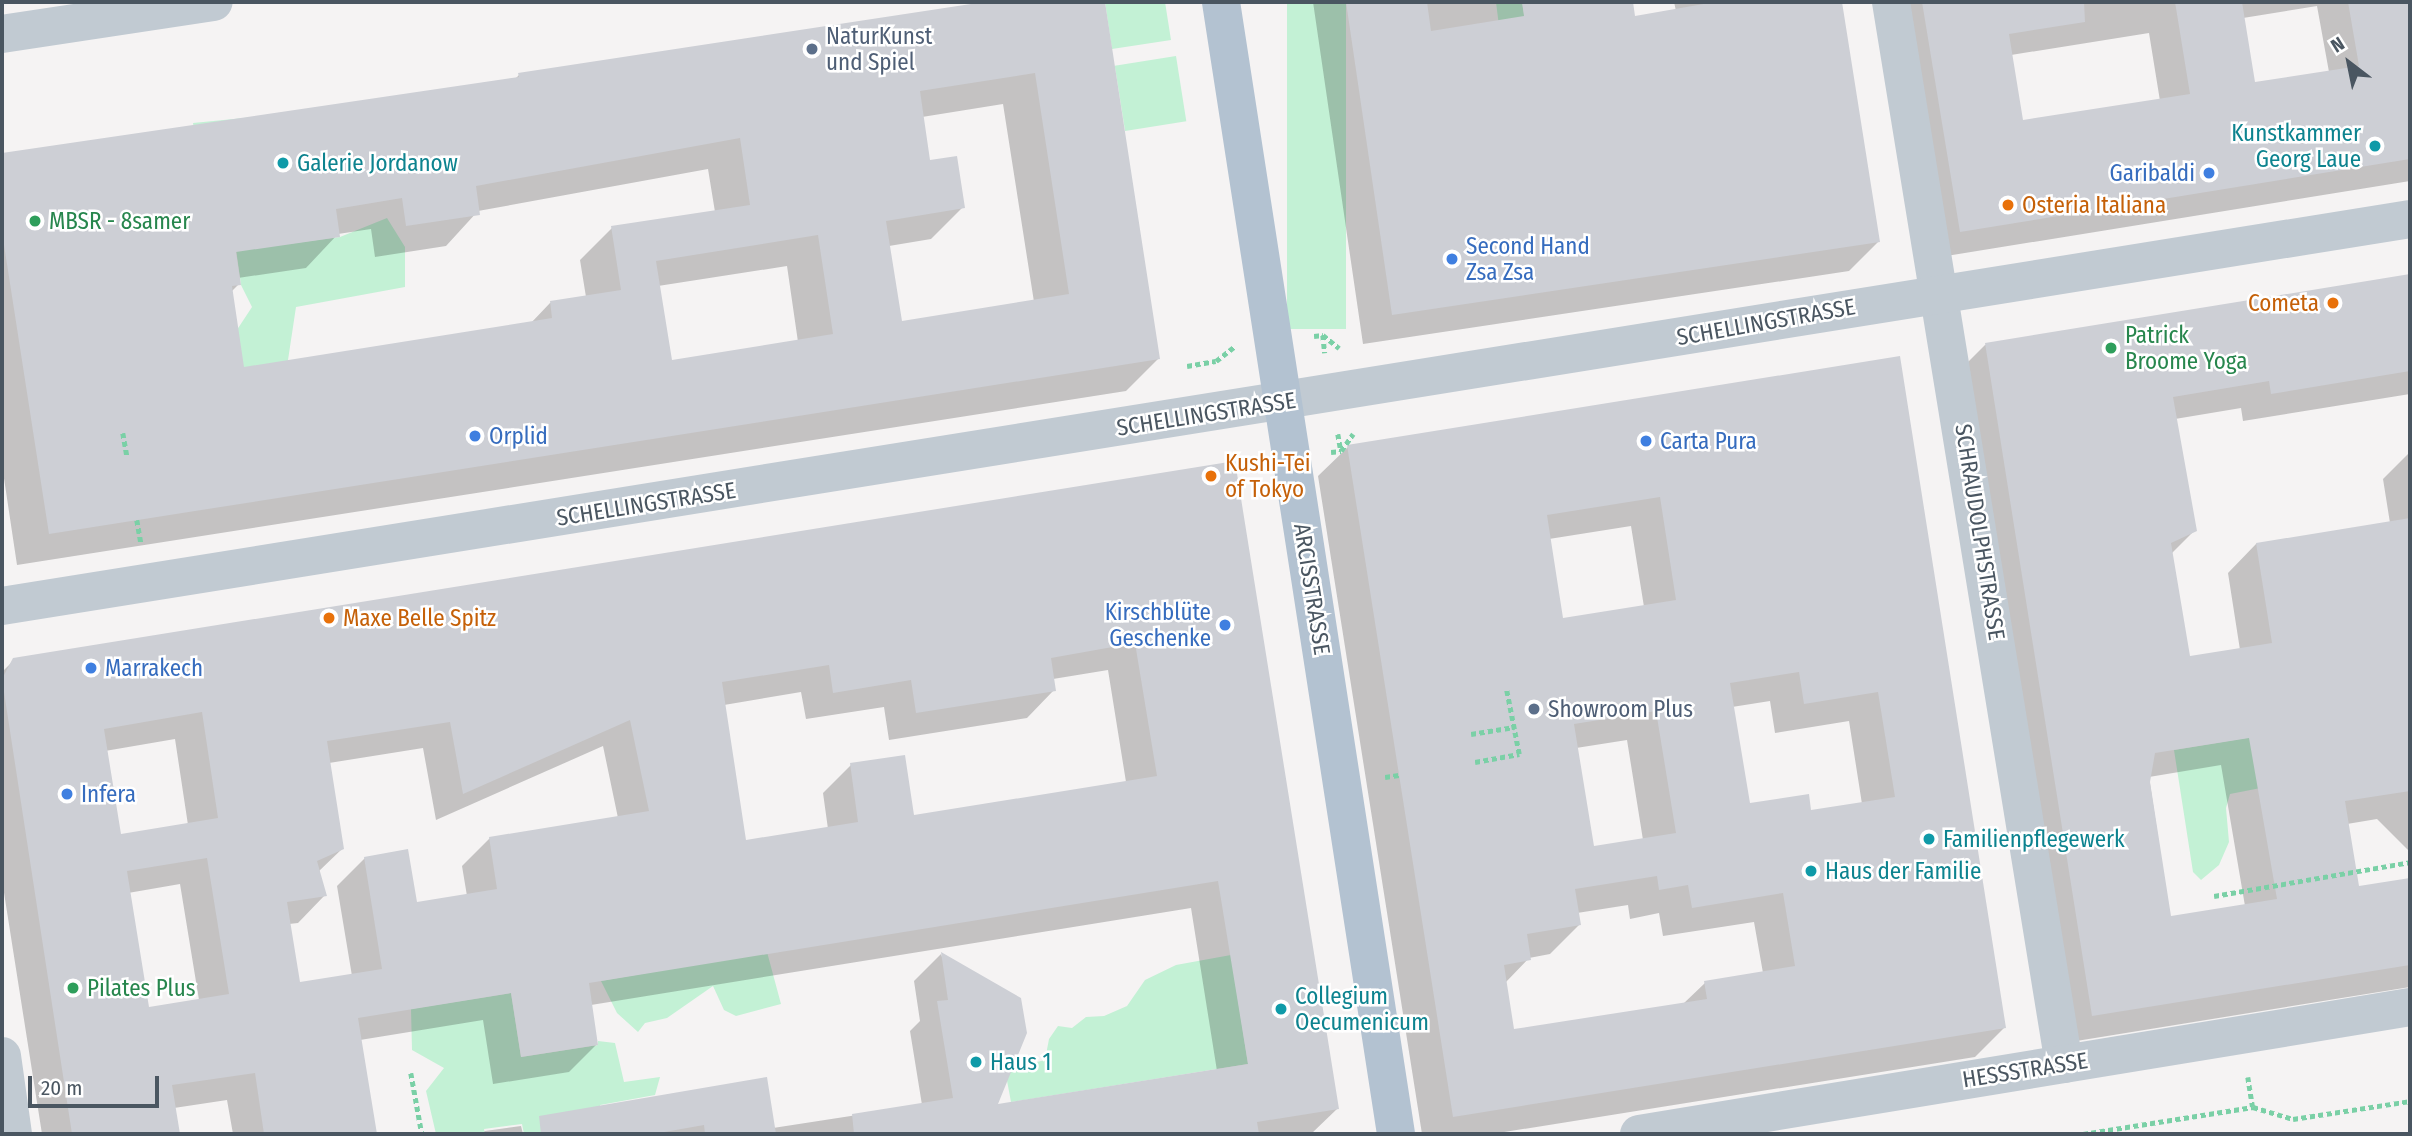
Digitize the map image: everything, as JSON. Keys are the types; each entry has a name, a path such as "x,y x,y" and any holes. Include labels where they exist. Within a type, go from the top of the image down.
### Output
{"main road":[{"name":"ARCISSTRASSE","path":"1221,2 1396,1134"}],"street":[{"path":"2,34 214,2"},
{"name":"SCHRAUDOLPHSTRASSE","path":"1891,2 2064,1064"},
{"name":"SCHELLINGSTRASSE","path":"2,606 1283,403 1940,292 2410,219"},
{"name":"HESSSTRASSE","path":"1639,1134 2410,1007"},
{"path":"2,1056 13,1134"}],"path":[{"path":"123,433 127,456"},
{"path":"1475,762 1518,754 1506,688"},
{"path":"1471,734 1514,727"},
{"path":"1385,777 1399,775"},
{"path":"2214,896 2410,862"},
{"path":"411,1073 422,1134"},
{"path":"2083,1134 2253,1107 2293,1119 2410,1101"}],"green space":[{"path":"1105,2 1165,2 1171,40 1112,49"},
{"path":"1287,2 1346,2 1346,329 1287,329"},
{"path":"1496,2 1522,2 1529,44 1499,26"},
{"path":"1176,56 1186,121 1125,131 1115,66"},
{"path":"254,117 273,246 340,237 387,218 405,247 405,287 296,307 288,360 309,493 225,348 252,307 241,285 236,249 207,214 193,123"},
{"path":"2277,733 2286,783 2230,794 2226,808 2229,842 2219,865 2201,880 2193,872 2174,750"},
{"path":"767,952 781,1004 736,1016 724,1010 713,986 667,1018 645,1023 638,1032 617,1013 601,981"},
{"path":"1231,955 1248,1064 1011,1102 1005,1070 1045,1060 1049,1039 1058,1026 1072,1028 1086,1017 1104,1016 1127,1006 1145,980 1176,965"},
{"path":"511,993 521,1057 598,1045 598,1041 615,1043 624,1082 660,1077 655,1095 600,1105 604,1134 524,1134 522,1124 484,1129 485,1134 436,1134 426,1091 444,1068 412,1050 411,1009"}],"building":[{"path":"984,2 1105,2 1160,359 49,534 2,232 2,153 519,77 518,73","holes":["1035,73 1069,294 902,321 886,221 965,208 957,156 930,160 920,91","740,138 750,205 611,226 621,290 550,301 552,318 244,367 232,286 241,285 236,252 340,237 336,209 402,198 406,226 480,215 476,186","818,235 833,334 672,360 656,261"]},
{"path":"1346,2 1427,2 1431,31 1524,16 1522,2 1633,2 1635,16 1715,2 1842,2 1880,242 1392,315"},
{"path":"1922,2 2084,2 2085,22 2009,34 2023,120 2190,94 2175,2 2242,2 2255,82 2359,66 2348,2 2410,2 2410,159 1960,232"},
{"path":"2410,274 2410,371 2271,394 2269,381 2173,397 2197,531 2171,543 2190,656 2272,643 2256,543 2410,518 2410,791 2345,801 2359,886 2410,878 2410,965 2092,1016 1985,343","holes":["2249,738 2277,899 2171,916 2150,782 2155,753"]},
{"path":"1900,356 2006,1028 1453,1117 1347,445","holes":["1660,497 1676,600 1563,618 1547,515","1799,672 1804,704 1878,692 1895,797 1811,810 1809,794 1750,803 1730,683","1656,711 1676,833 1594,846 1574,724","1657,876 1659,890 1688,885 1692,908 1783,893 1795,966 1704,981 1707,999 1514,1029 1504,965 1531,960 1527,934 1581,925 1575,889"]},
{"path":"1235,461 1339,1109 1257,1122 1259,1134 854,1134 852,1114 953,1098 937,1001 948,1000 941,952 1021,998 1027,1033 998,1104 1248,1064 1218,881 589,983 598,1045 521,1057 511,993 358,1018 377,1134 264,1134 255,1073 172,1085 180,1134 72,1134 2,679 13,658","holes":["1135,643 1157,776 914,815 905,755 850,763 858,822 746,840 722,682 829,665 833,693 911,680 916,713 1056,691 1051,658","202,712 218,818 121,834 104,729","630,720 649,811 489,837 497,889 417,902 408,849 364,857 382,969 300,982 287,902 327,896 317,861 344,849 327,741 450,722 463,794","207,858 229,994 149,1007 127,871"]},
{"path":"767,1077 776,1134 705,1134 704,1125 653,1134 541,1134 539,1116"}],"place":[{"name":"NaturKunst und Spiel","path":"812,49"},
{"name":"Kunstkammer Georg Laue","path":"2375,146"},
{"name":"Galerie Jordanow","path":"283,163"},
{"name":"Garibaldi","path":"2209,173"},
{"name":"Osteria Italiana","path":"2008,205"},
{"name":"MBSR - 8samer","path":"35,221"},
{"name":"Second Hand Zsa Zsa","path":"1452,259"},
{"name":"Cometa","path":"2333,303"},
{"name":"Patrick Broome Yoga","path":"2111,348"},
{"name":"Orplid","path":"475,436"},
{"name":"Carta Pura","path":"1646,441"},
{"name":"Kushi-Tei of Tokyo","path":"1211,476"},
{"name":"Maxe Belle Spitz","path":"329,618"},
{"name":"Kirschblüte Geschenke","path":"1225,625"},
{"name":"Marrakech","path":"91,668"},
{"name":"Showroom Plus","path":"1534,709"},
{"name":"Infera","path":"67,794"},
{"name":"Familienpflegewerk","path":"1929,839"},
{"name":"Haus der Familie","path":"1811,871"},
{"name":"Pilates Plus","path":"73,988"},
{"name":"Collegium Oecumenicum","path":"1281,1009"},
{"name":"Haus 1","path":"976,1062"}]}
